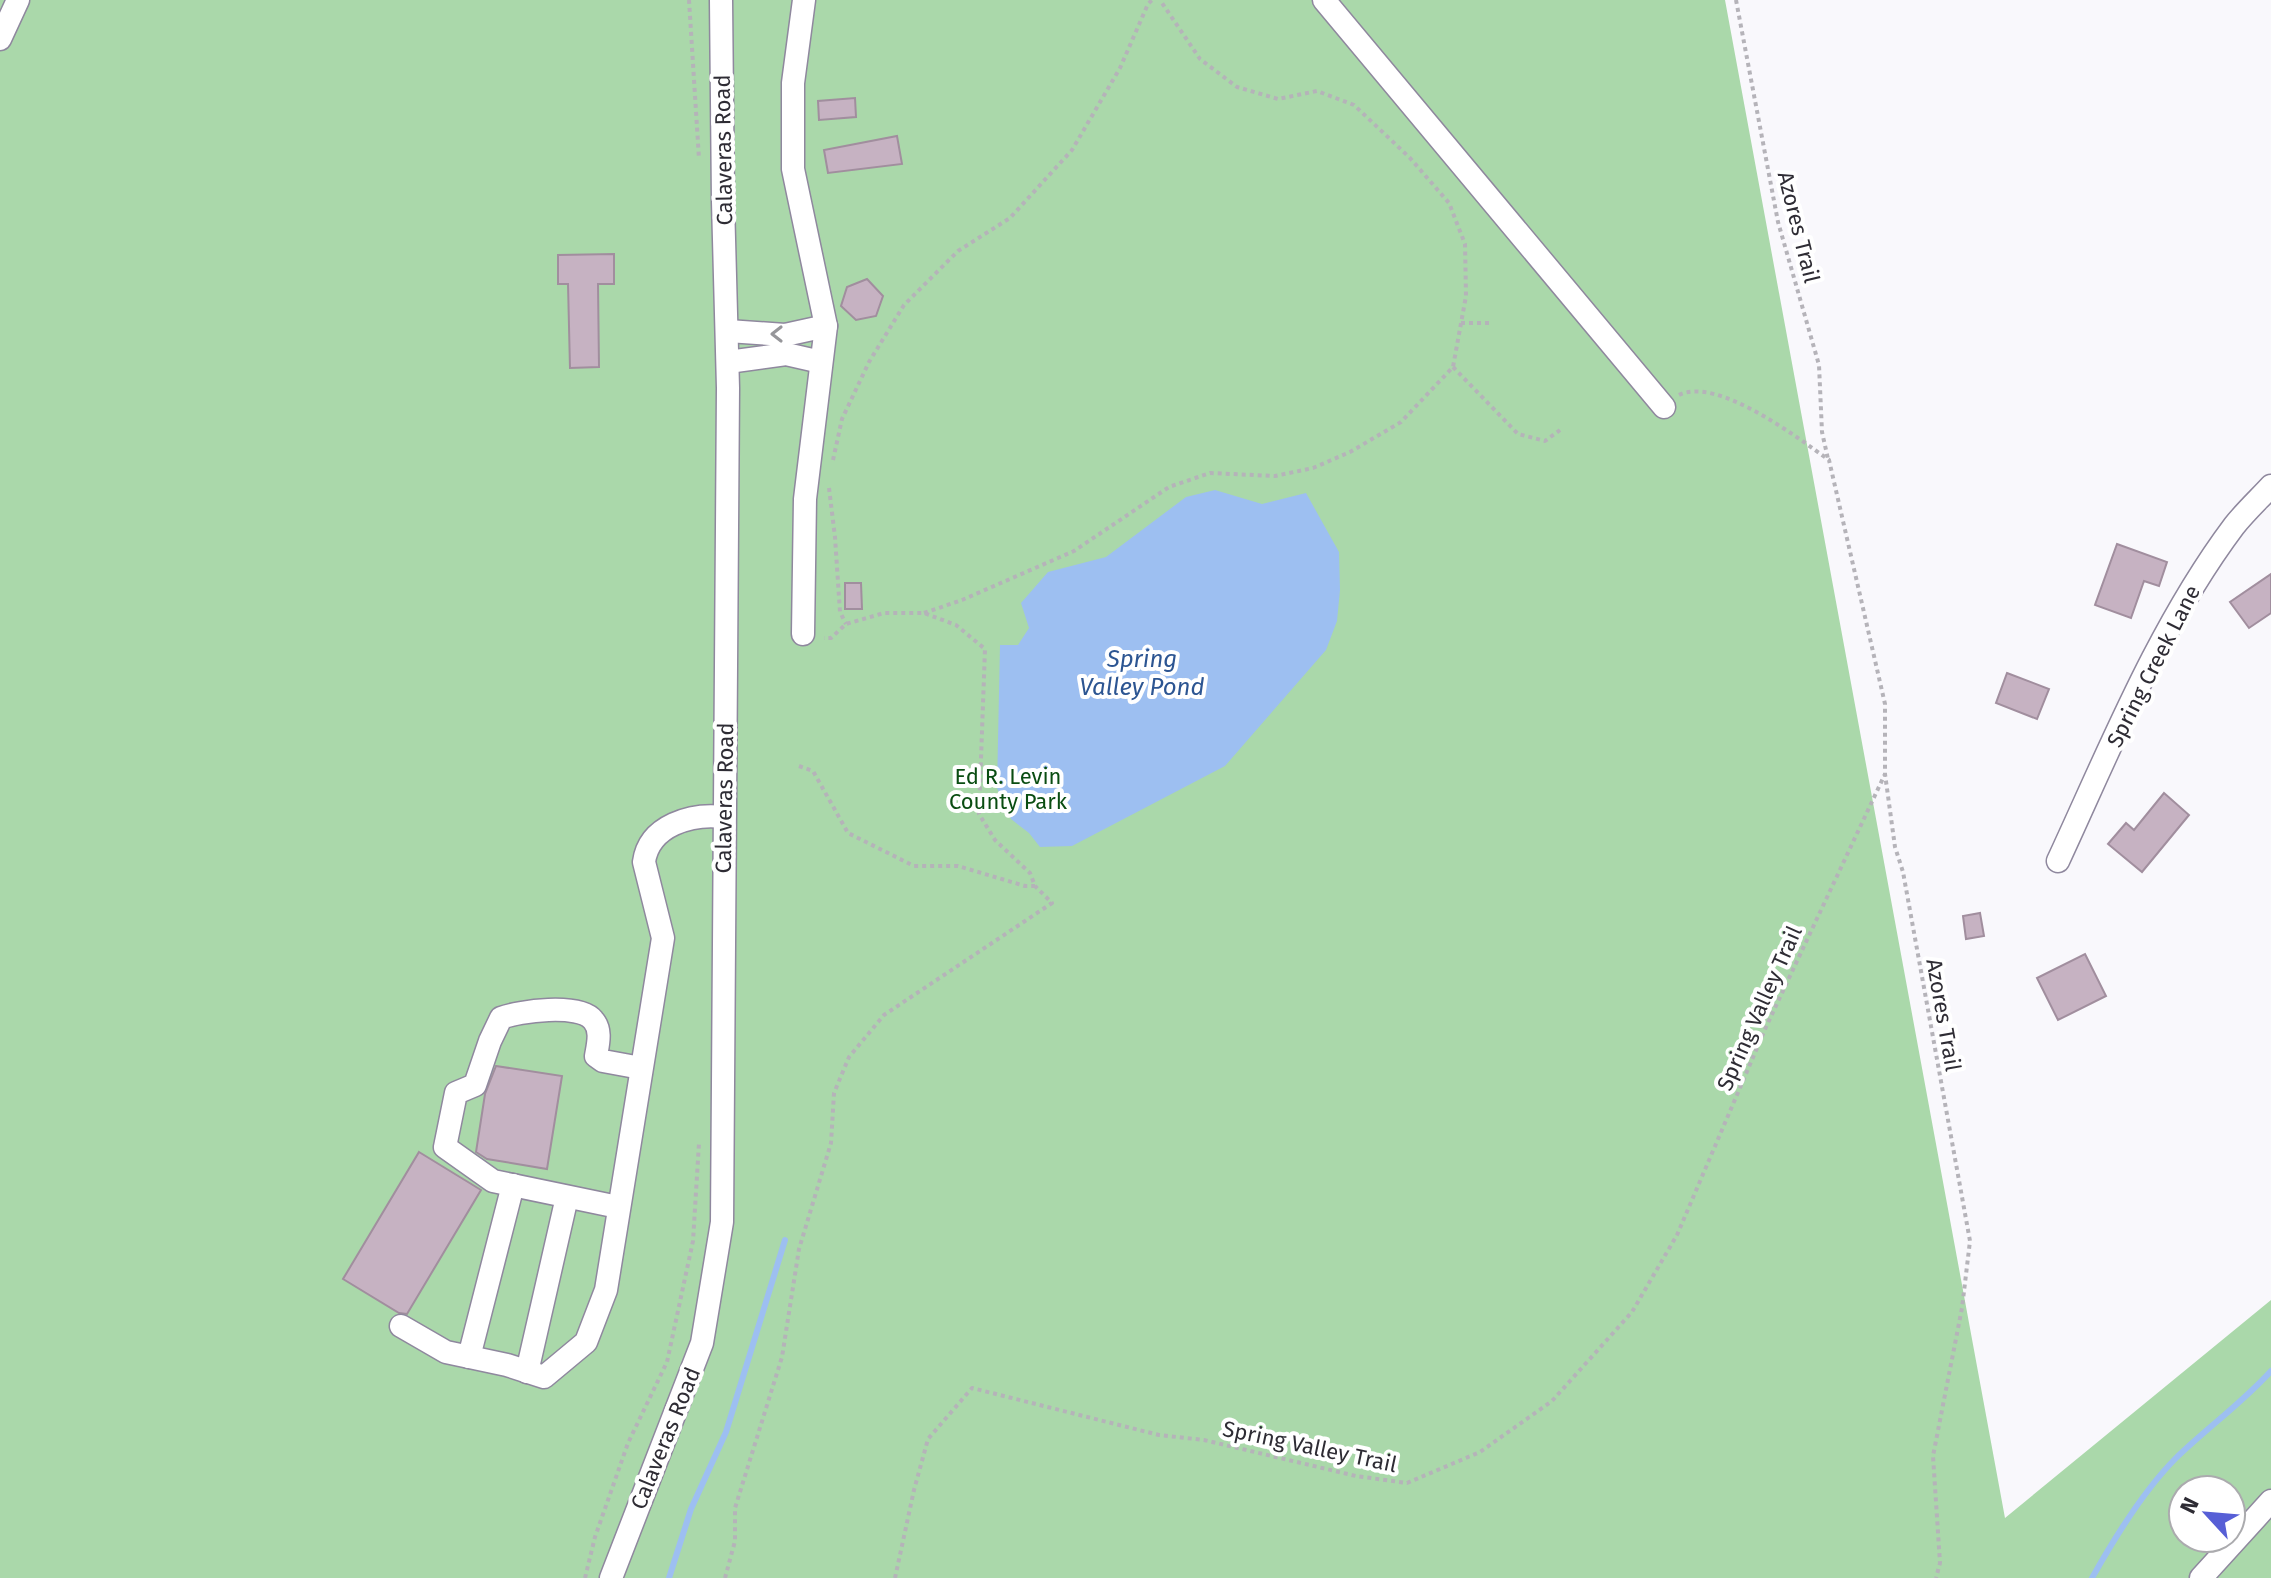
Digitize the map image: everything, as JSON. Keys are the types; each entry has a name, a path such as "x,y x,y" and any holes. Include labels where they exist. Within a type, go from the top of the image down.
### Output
{"street":[{"path":"0,39 18,0"},
{"name":"Calaveras Road","path":"611,1578 702,1343 722,1222 728,331 721,0"},
{"path":"804,0 793,83 793,169 826,326 805,499 810,636"},
{"path":"1324,0 1664,407"},
{"path":"728,331 785,335 826,326"},
{"path":"728,362 786,354 821,362"},
{"name":"Spring Creek Lane","path":"2058,861 2126,715 2189,592 2235,524 2271,486"},
{"path":"401,1326 446,1352 544,1377 586,1342 606,1290 663,938 644,862 646,849 651,839 701,814 724,817"},
{"path":"618,1207 493,1181 445,1147 456,1093 475,1085 501,1018 516,1012 567,1010 586,1015 594,1021 600,1036 596,1056 603,1061 641,1068"},
{"path":"469,1357 513,1185"},
{"path":"527,1372 567,1197"},
{"path":"2201,1578 2271,1501"}],"path":[{"path":"831,471 842,419 869,362 904,305 958,251 1010,218 1072,150 1120,68 1152,0"},
{"path":"810,636 831,638 846,624 884,613 924,613 962,600 1074,551 1169,487 1210,473 1275,476 1313,468 1350,452 1401,422 1453,367 1466,296 1465,244 1449,203 1410,158 1354,105 1317,91 1278,99 1237,87 1200,59 1160,0"},
{"name":"Azores Trail","path":"1736,0 1778,222 1819,365 1822,432 1885,704 1885,774 1895,847 1903,872 1970,1241 1962,1308 1933,1456 1940,1563 1936,1578"},
{"path":"1461,323 1490,323"},
{"path":"1453,367 1518,434 1545,441 1560,430"},
{"path":"1664,407 1682,392 1696,390 1716,394 1775,421 1829,460"},
{"path":"828,484 840,612 846,624"},
{"path":"725,1578 735,1541 735,1508 782,1357 799,1249 831,1143 834,1093 849,1057 884,1015 1052,903 1035,886 1030,873 995,840 979,814 985,649 956,625 924,613"},
{"path":"799,766 813,771 848,833 914,866 958,866 1025,886 1035,886"},
{"name":"Spring Valley Trail","path":"895,1578 928,1439 972,1388 1159,1435 1204,1440 1356,1476 1407,1483 1480,1452 1552,1401 1632,1312 1677,1235 1766,1027 1885,774"}],"green space":[{"name":"Ed R. Levin County Park","path":"0,0 1725,0 2005,1518 2271,1300 2271,1578 0,1578"}],"water":[{"name":"Spring Valley Pond","path":"1215,490 1262,504 1306,493 1339,552 1337,621 1326,650 1225,766 1072,846 1040,847 1029,833 1011,819 997,788 1000,645 1018,645 1029,628 1021,603 1048,572 1106,557 1186,497"}],"building":[{"path":"855,98 856,117 819,120 818,101"},
{"path":"897,136 902,164 828,173 824,150"},
{"path":"614,254 614,284 598,284 599,367 570,368 568,284 558,284 558,255"},
{"path":"867,279 883,296 876,316 856,320 841,306 847,287"},
{"path":"2117,544 2167,562 2159,586 2144,581 2131,618 2095,605"},
{"path":"2271,574 2271,613 2249,628 2230,602"},
{"path":"845,583 861,583 862,609 845,609"},
{"path":"2007,673 2049,689 2037,719 1996,703"},
{"path":"2164,793 2189,815 2142,872 2108,844 2126,823 2134,830"},
{"path":"1980,913 1984,936 1966,939 1963,916"},
{"path":"2085,954 2106,996 2058,1020 2037,978"},
{"path":"496,1066 562,1076 547,1169 487,1159 476,1152 485,1094"},
{"path":"419,1152 481,1190 407,1314 399,1313 343,1279"}],"waterway":[{"path":"669,1578 691,1509 726,1432 785,1240"},
{"path":"2092,1578 2130,1515 2164,1471 2271,1371"}]}
